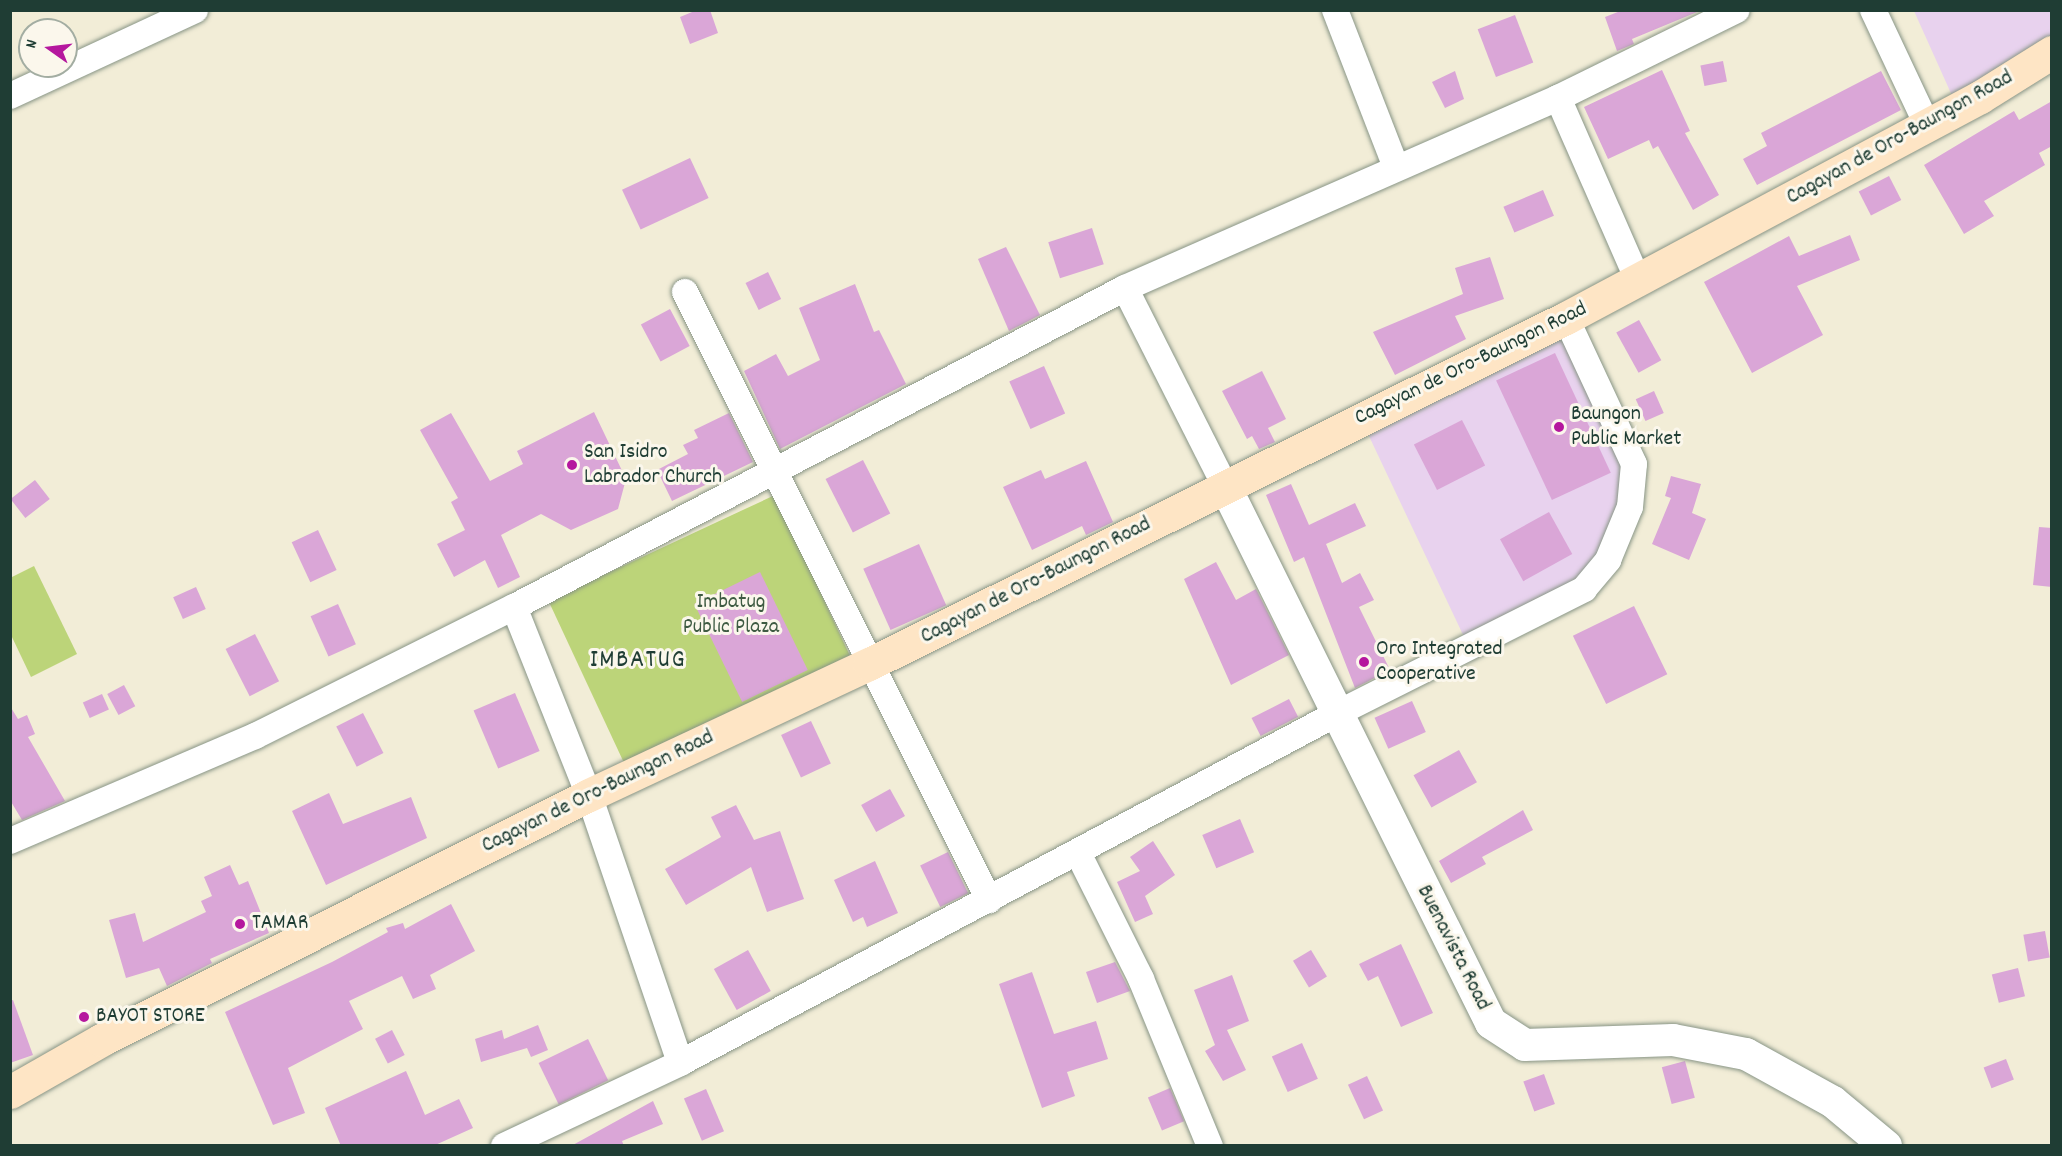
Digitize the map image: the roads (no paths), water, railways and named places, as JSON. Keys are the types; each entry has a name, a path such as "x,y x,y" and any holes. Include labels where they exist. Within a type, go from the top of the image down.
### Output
{"main road":[{"name":"Cagayan de Oro-Baungon Road","path":"10,1092 101,1040 588,795 869,664 1566,318 1927,126 2052,52"}],"street":[{"path":"10,96 195,10"},
{"path":"1335,10 1396,167"},
{"path":"1874,10 1927,126"},
{"path":"10,841 255,736 774,474 1125,288 1396,167 1558,98 1721,13"},
{"path":"1558,98 1638,280"},
{"path":"1125,288 1225,486"},
{"path":"685,292 989,900"},
{"path":"504,1146 680,1063 1079,855 1336,714 1554,608 1584,590 1608,560 1630,507 1634,464 1566,318"},
{"name":"Buenavista Road","path":"1225,486 1491,1023 1510,1038 1550,1047 1673,1040 1724,1048 1781,1069 1886,1146"},
{"path":"514,607 588,795 680,1063"},
{"path":"1079,855 1141,979 1210,1146"}],"place":[{"name":"Baungon Public Market","path":"1559,427"},
{"name":"San Isidro Labrador Church","path":"572,465"},
{"name":"Oro Integrated Cooperative","path":"1364,662"},
{"name":"TAMAR","path":"240,924"},
{"name":"BAYOT STORE","path":"84,1017"}],"district":[{"name":"IMBATUG","path":"638,661"}],"park label":[{"name":"Imbatug Public Plaza","path":"731,614"}]}
